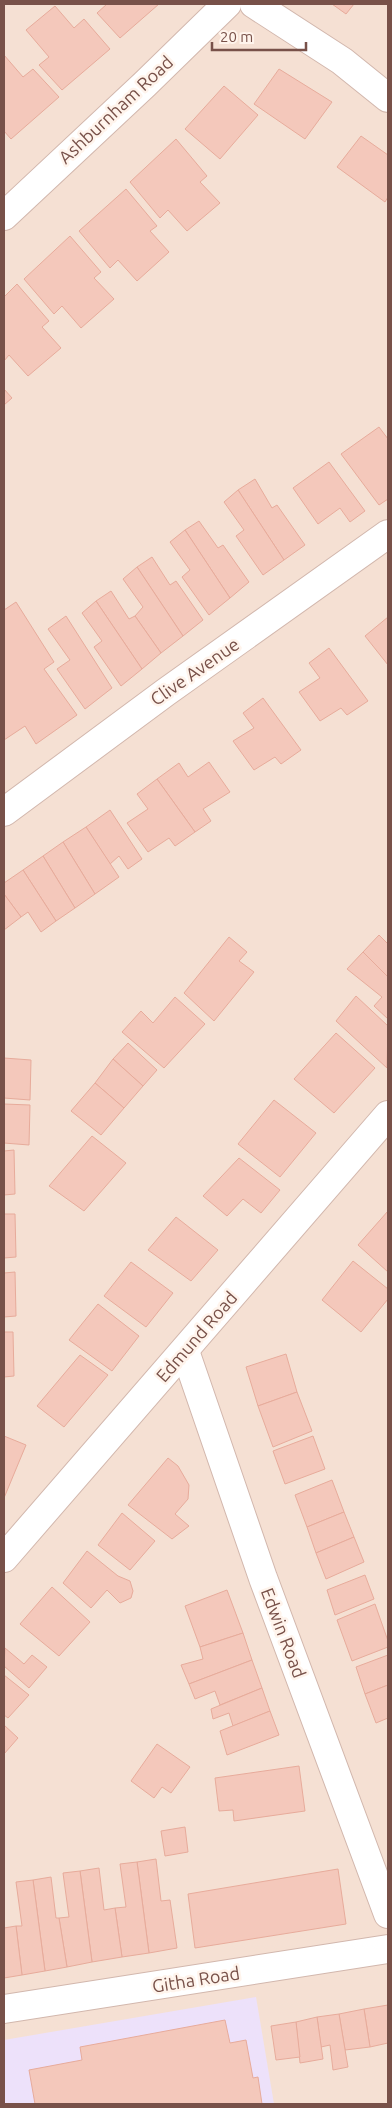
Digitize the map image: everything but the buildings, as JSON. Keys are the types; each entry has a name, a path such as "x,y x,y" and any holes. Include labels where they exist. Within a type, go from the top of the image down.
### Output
{"street":[{"name":"Ashburnham Road","path":"4,216 227,4"},
{"path":"254,4 342,61 388,98"},
{"name":"Clive Avenue","path":"4,812 166,692 388,534"},
{"name":"Edmund Road","path":"4,1558 388,1115"},
{"name":"Edwin Road","path":"185,1350 263,1578 388,1914"},
{"name":"Githa Road","path":"4,2009 388,1949"}],"shaded area":[{"path":"4,4 388,4 388,2104 4,2104"},
{"path":"256,1997 274,2104 4,2104 4,2040"}]}
